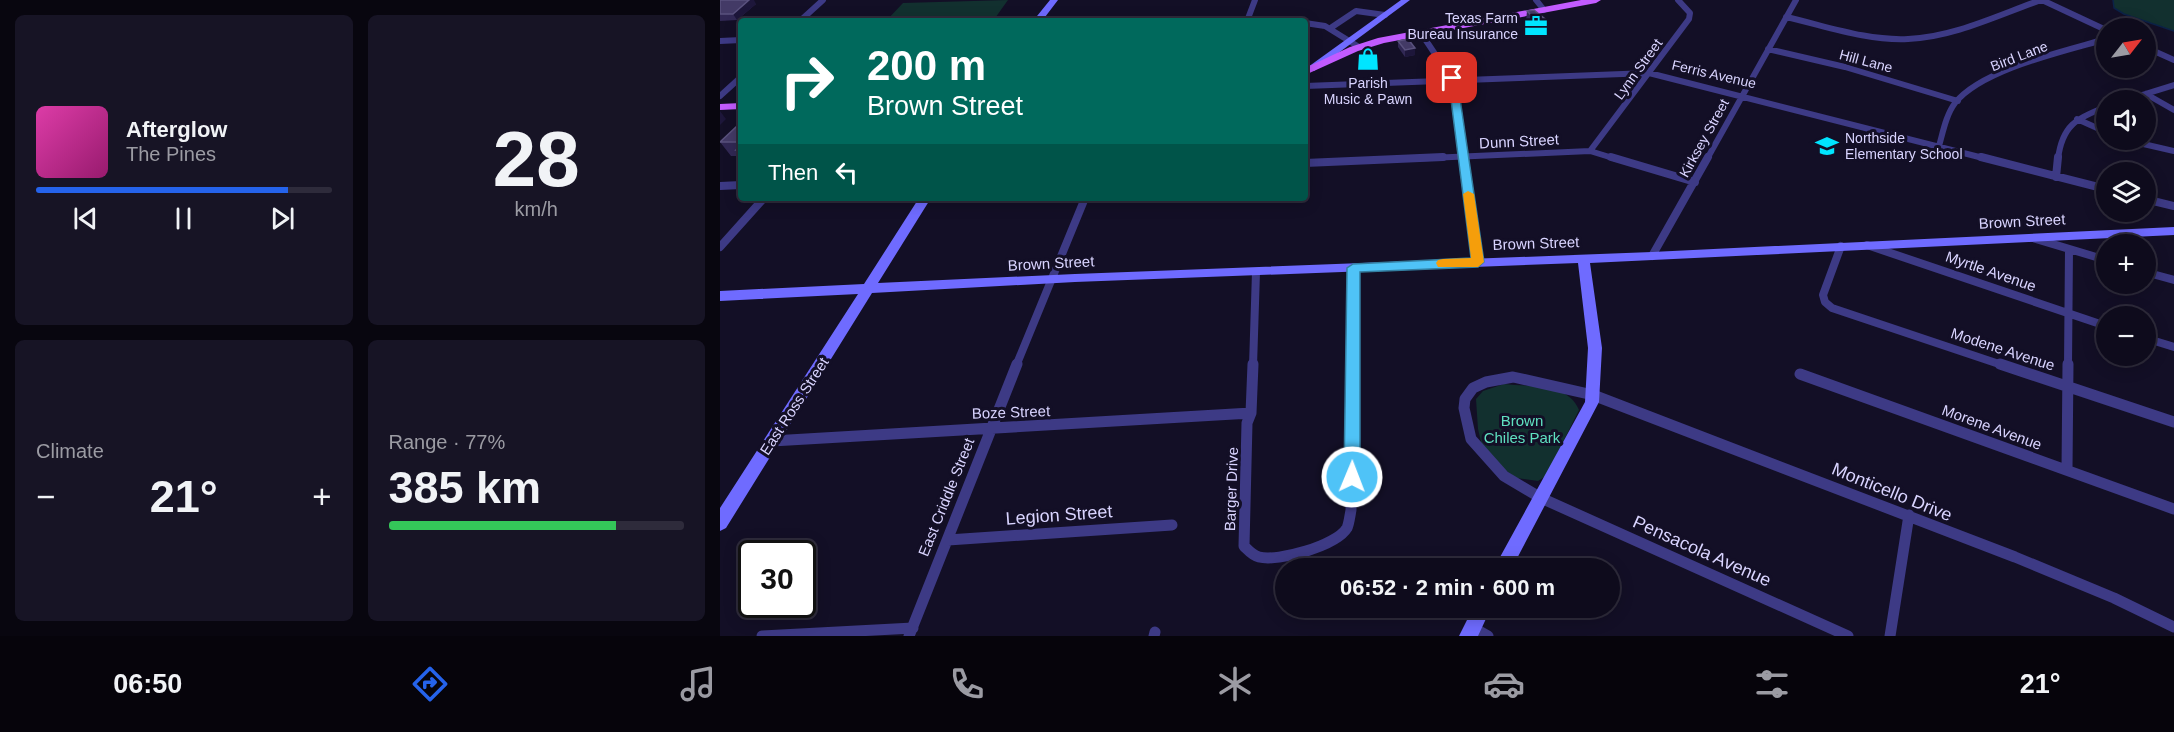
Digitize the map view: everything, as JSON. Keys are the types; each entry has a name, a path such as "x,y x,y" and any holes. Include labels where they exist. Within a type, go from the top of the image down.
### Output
{"main road":[{"path":"1039,18 1054,0"},
{"path":"1308,70 1406,0"},
{"path":"1308,71 1359,47 1596,0"},
{"path":"720,107 738,106"},
{"name":"East Ross Street","path":"720,523 923,201"},
{"name":"Brown Street","path":"720,296 2174,231"},
{"path":"1508,558 1589,408 1593,396 1596,370 1590,291 1584,258"},
{"path":"1476,633 1480,618"}],"street":[{"path":"803,18 823,0"},
{"path":"1248,18 1255,0"},
{"path":"1536,0 1544,10"},
{"name":"Lynn Street","path":"1590,151 1690,16 1686,7 1678,0"},
{"name":"Kirksey Street","path":"1652,256 1796,0"},
{"path":"1786,17 1875,36 1909,39 1940,33 2041,0 2096,25"},
{"path":"1332,27 1356,11 1384,15"},
{"path":"1308,23 1332,27 1346,43 1359,47"},
{"path":"1421,33 1453,81 1478,262"},
{"path":"720,41 738,40"},
{"name":"Bird Lane","path":"1958,100 2003,72 2096,42"},
{"name":"Hill Lane","path":"1768,49 1845,67 1958,100"},
{"path":"2156,52 2174,60"},
{"name":"Ferris Avenue","path":"1308,86 1649,73 2096,187"},
{"path":"720,96 738,80"},
{"path":"2156,91 2174,85"},
{"path":"1939,146 1951,110 1958,100"},
{"path":"2156,100 2174,110"},
{"path":"2056,177 2058,146 2063,133 2077,119 2096,111"},
{"path":"2077,119 2096,128"},
{"path":"2156,147 2174,151"},
{"name":"Dunn Street","path":"1308,163 1590,151 1695,182"},
{"path":"720,186 738,185"},
{"path":"720,248 761,201"},
{"name":"East Criddle Street","path":"762,636 911,632 1084,201"},
{"path":"2156,202 2174,206"},
{"path":"2031,237 2096,257"},
{"name":"Myrtle Avenue","path":"1866,245 2096,322"},
{"name":"Modene Avenue","path":"1841,246 1824,290 1825,302 1832,308 2174,422"},
{"path":"2067,469 2069,249"},
{"name":"Barger Drive","path":"1256,272 1251,413 1247,423 1244,546 1247,552 1261,559 1285,557 1342,536 1347,528 1351,510 1353,268"},
{"path":"2156,275 2174,280"},
{"path":"2156,341 2174,347"},
{"name":"Morene Avenue","path":"1800,374 2174,509"},
{"name":"Monticello Drive","path":"1541,498 1504,476 1476,447 1467,424 1465,399 1473,388 1485,382 1513,377 1593,396 1909,515 2103,594 2174,627"},
{"name":"Boze Street","path":"772,441 1251,413"},
{"name":"Pensacola Avenue","path":"1541,498 1848,636"},
{"path":"1890,636 1909,515"},
{"name":"Legion Street","path":"948,540 1172,525"}],"green space":[{"path":"1008,0 995,18 889,18 903,3"},
{"path":"2113,0 2174,0 2174,31 2156,25 2156,18 2136,18 2114,8"},
{"name":"Brown Chiles Park","path":"1504,384 1536,386 1557,391 1574,401 1579,410 1546,476 1538,481 1516,478 1484,454 1478,429 1476,399 1483,391"}],"building":[{"path":"720,0 749,0 733,14 720,14"},
{"path":"1534,10 1545,19 1537,21 1527,11"},
{"path":"1408,39 1415,48 1405,50 1398,41"},
{"path":"738,127 738,142 720,142"}],"waterway":[{"path":"2113,0 2114,8 2124,14 2174,31"}],"slow traffic":[{"path":"1443,263 1478,262 1468,194"}],"place":[{"name":"Texas Farm Bureau Insurance","path":"1536,26"},
{"name":"Parish Music & Pawn","path":"1368,59"},
{"name":"Northside Elementary School","path":"1827,146"}],"route":[{"path":"1352,477 1353,268 1478,262 1452,78"}]}
